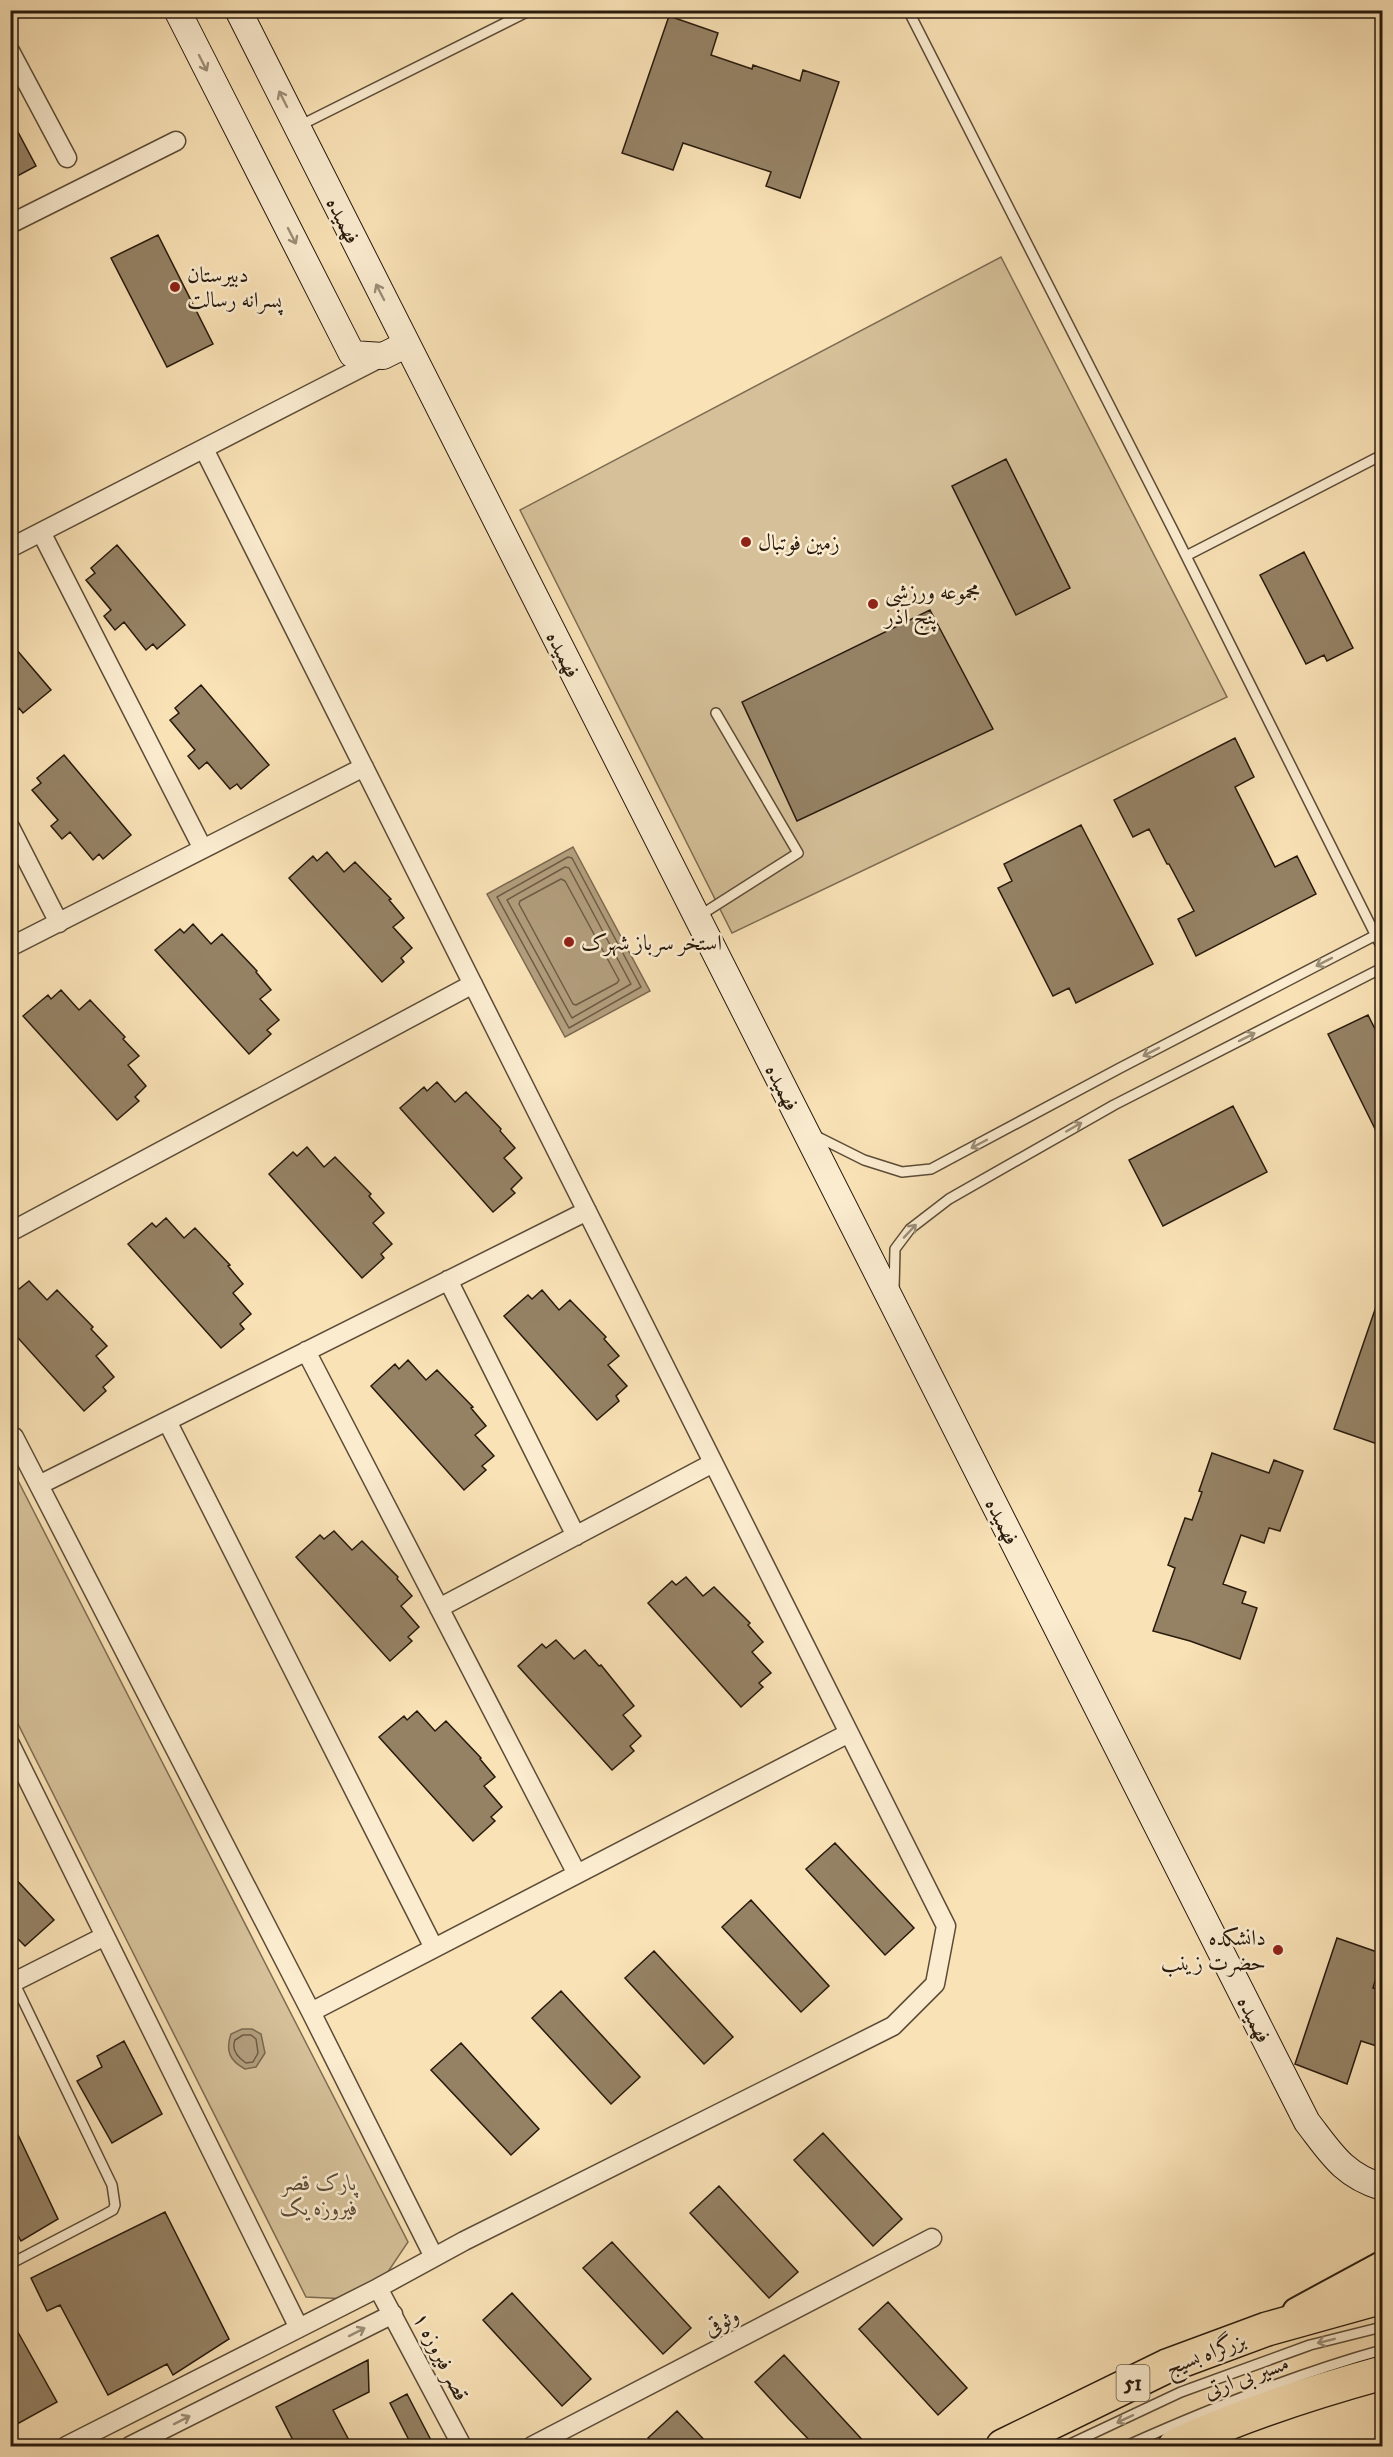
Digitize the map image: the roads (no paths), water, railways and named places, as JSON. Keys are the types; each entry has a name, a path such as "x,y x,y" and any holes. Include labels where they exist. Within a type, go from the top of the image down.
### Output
{"highway":[{"name":"بزرگراه بسیج","path":"1003,2446 1167,2366 1267,2329 1383,2297"},
{"path":"1175,2446 1204,2433 1322,2391 1383,2373"}],"main road":[{"path":"177,10 352,354 383,356 407,344"},
{"name":"فهمیده","path":"238,10 1307,2122 1336,2160 1353,2176 1383,2187"},
{"path":"1336,2160 1383,2174"},
{"path":"1267,2329 1383,2266"}],"street":[{"path":"10,51 67,158"},
{"path":"10,224 176,141"},
{"path":"10,548 383,356"},
{"path":"66,2446 378,2288 434,2257 893,2026 935,1984 946,1926 204,448"},
{"path":"41,532 203,849"},
{"path":"10,947 364,767"},
{"path":"10,827 59,923"},
{"path":"10,1232 473,984"},
{"path":"39,1485 587,1210"},
{"path":"448,1280 576,1536"},
{"path":"306,1351 577,1874"},
{"path":"167,1421 434,1948"},
{"path":"10,1436 14,1437 39,1485 311,2012 434,2257"},
{"path":"440,1608 713,1463"},
{"path":"311,2012 849,1733"},
{"path":"10,1744 299,2328"},
{"path":"13,1983 105,1936"},
{"name":"وثوقی","path":"532,2446 932,2238"},
{"name":"قصر فیروزه ۱","path":"378,2288 462,2446"},
{"path":"130,2446 393,2314"}],"lane":[{"path":"297,127 531,10"},
{"path":"908,10 1383,948"},
{"path":"1186,556 1383,455"},
{"path":"697,917 798,854 716,713"},
{"path":"805,1130 864,1160 902,1172 931,1169 1376,935"},
{"path":"893,1305 895,1249 909,1229 949,1199 1114,1105 1383,968"},
{"path":"10,2264 113,2210 116,2196 13,1983"},
{"name":"مسیر بی ارتی","path":"1066,2446 1192,2388 1310,2345 1383,2327"},
{"name":"مسیر بی ارتی","path":"1126,2446 1192,2416 1343,2361 1383,2350"}],"water":[{"name":"استخر سرباز شهرک","path":"573,847 650,991 565,1037 487,894"},
{"path":"242,2029 252,2029 261,2034 265,2053 256,2067 245,2069 230,2055 231,2034"}],"place":[{"name":"دبیرستان پسرانه رسالت","path":"175,287"},
{"name":"زمین فوتبال","path":"746,542"},
{"name":"مجموعه ورزشی پنج آذر","path":"873,604"},
{"name":"استخر سرباز شهرک","path":"569,942"},
{"name":"دانشکده حضرت زینب","path":"1278,1950"}],"park label":[{"name":"پارک قصر فیروزه یک","path":"319,2194"}]}
